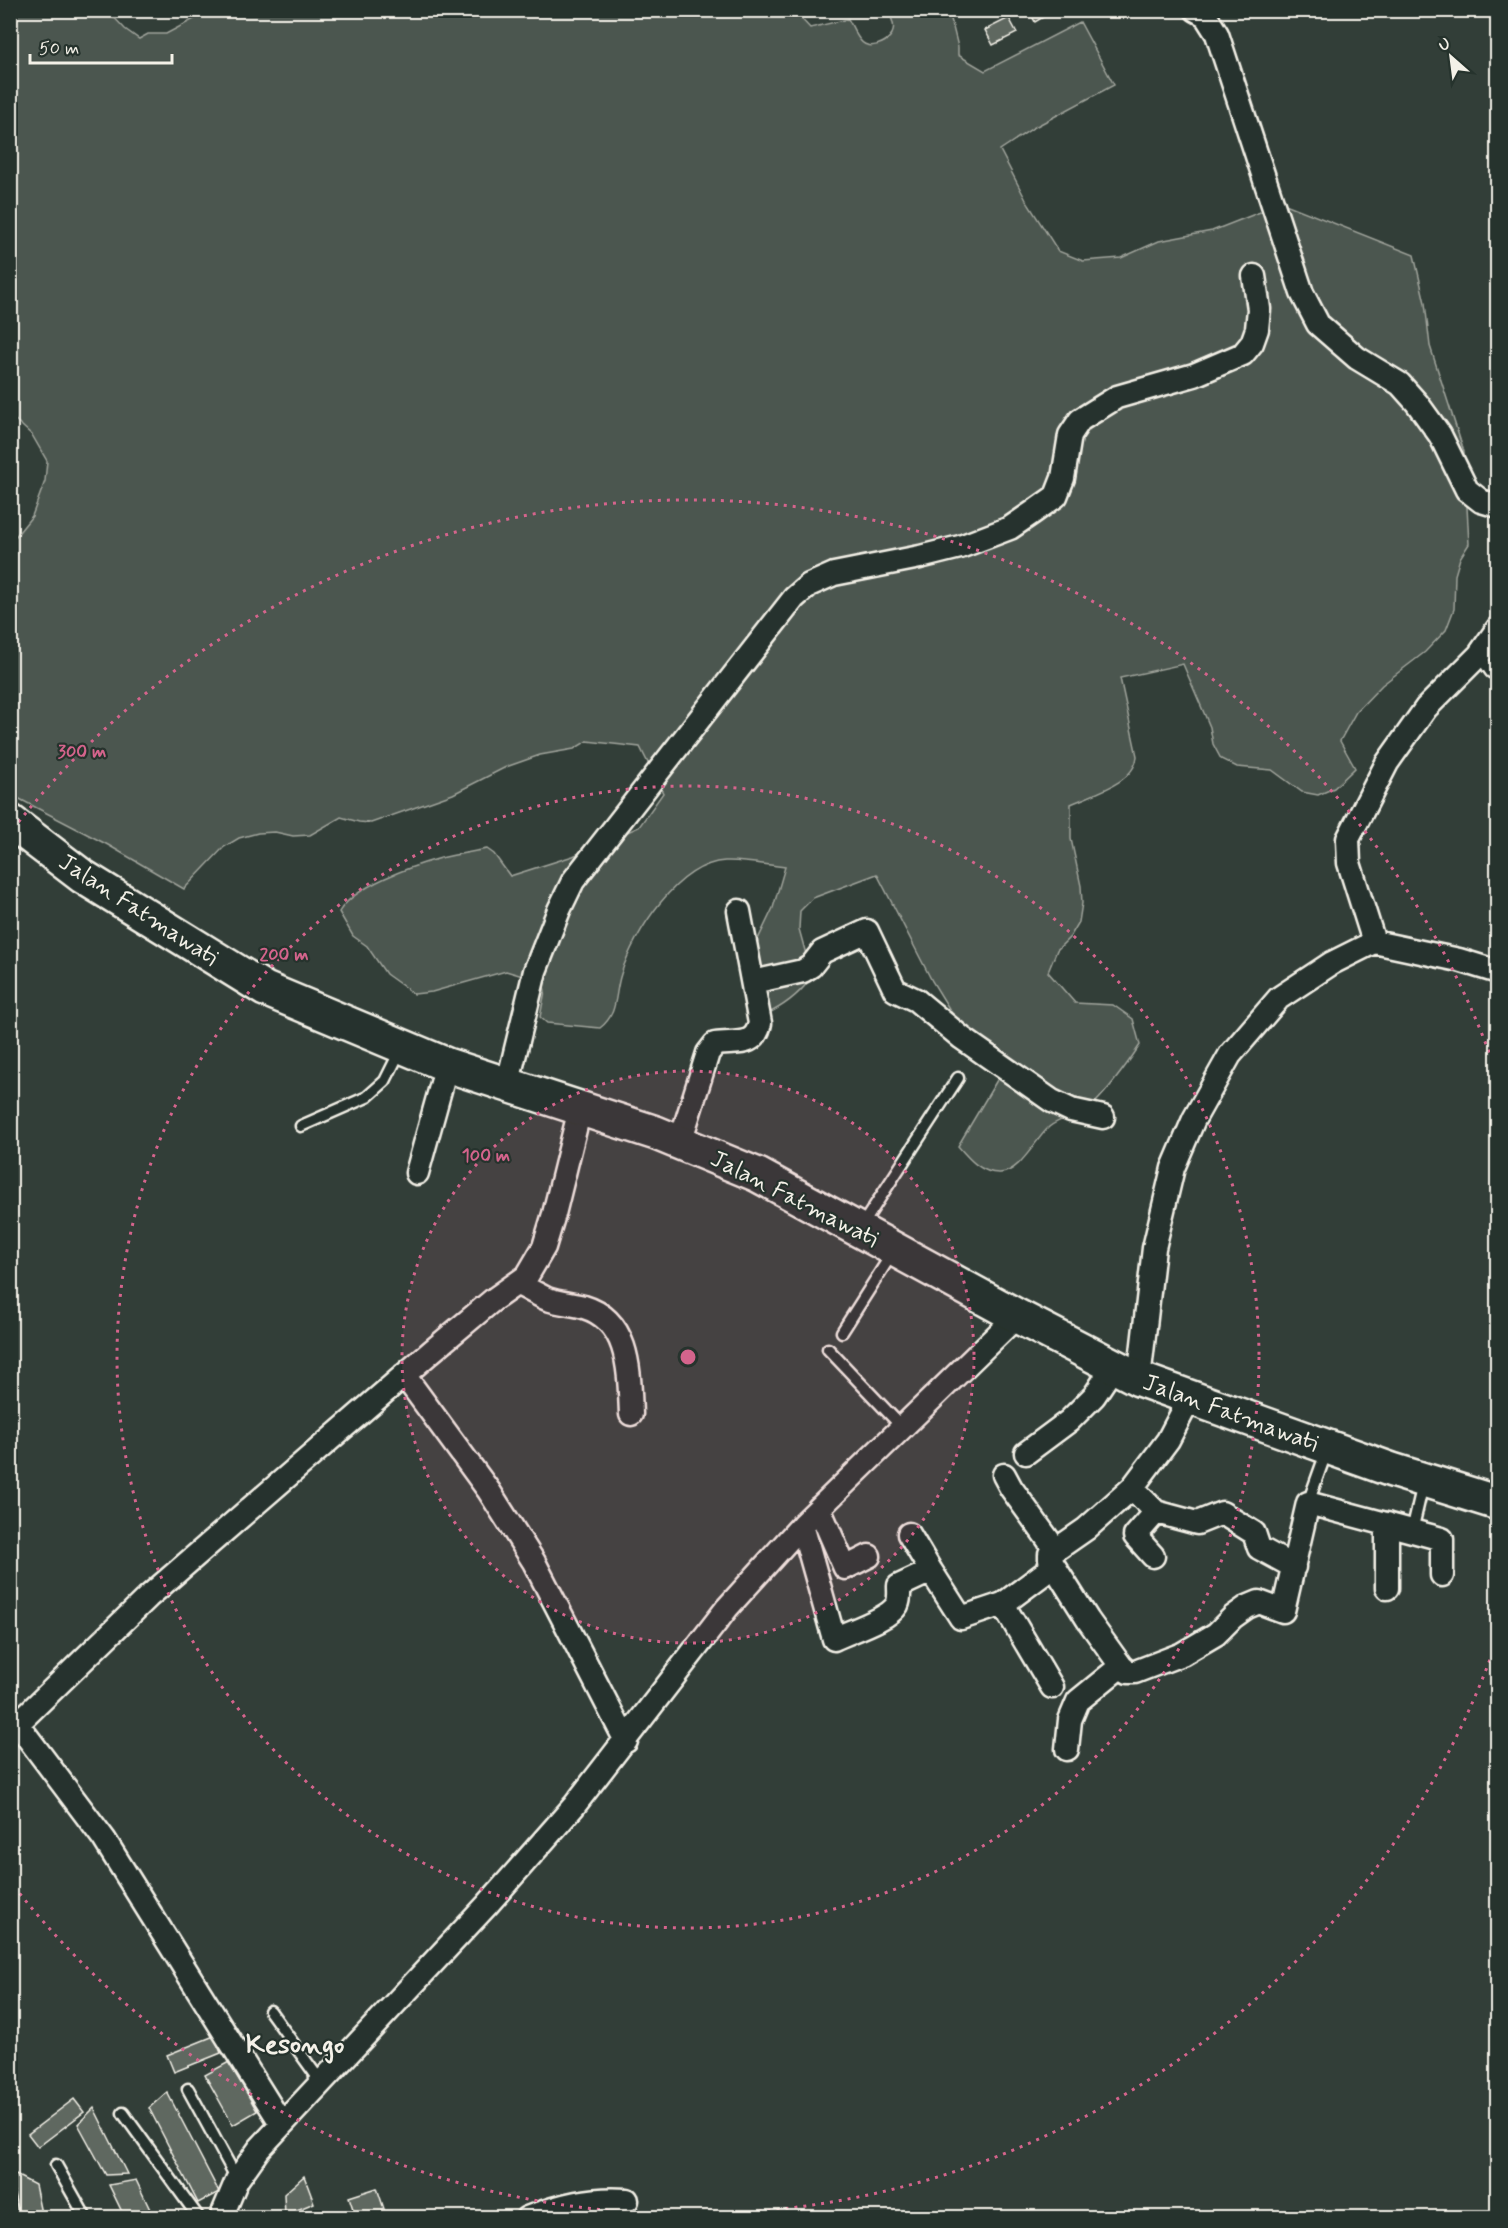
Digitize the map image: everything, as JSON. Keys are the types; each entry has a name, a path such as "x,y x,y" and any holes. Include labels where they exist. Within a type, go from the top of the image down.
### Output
{"highway":[{"name":"Jalan Fatmawati","path":"10,821 82,876 265,989 447,1065 680,1142 758,1174 1017,1316 1127,1373 1328,1447 1497,1503"}],"street":[{"path":"1196,10 1205,15 1217,34 1302,293 1318,324 1357,358 1400,384 1440,435 1467,490 1481,501 1497,506"},
{"path":"507,1086 535,971 573,881 794,598 809,585 834,574 960,547 1010,528 1032,513 1056,496 1063,478 1070,435 1080,420 1117,397 1194,375 1243,354 1252,343 1257,328 1259,309 1254,276"},
{"path":"1374,942 1349,863 1348,839 1387,763 1419,717 1479,655 1497,628"},
{"path":"680,1142 708,1053 715,1044 741,1043 752,1039 758,1032 760,1023 739,910"},
{"path":"753,982 803,971 822,952 867,931 895,990 916,1000 962,1038 1052,1101 1071,1110 1103,1117"},
{"path":"1026,1453 1069,1421 1094,1396 1127,1373 1173,1168 1194,1119 1230,1055 1279,998 1332,963 1374,942 1497,972"},
{"path":"417,1173 447,1065"},
{"path":"281,2123 104,1839 13,1723 147,1597 404,1375 493,1300 527,1276 544,1247 580,1108"},
{"path":"518,1284 548,1299 585,1308 606,1321 623,1344 628,1364 632,1414"},
{"path":"221,2217 237,2180 258,2149 487,1905 574,1806 727,1608 802,1525 1017,1316"},
{"path":"404,1375 489,1491 534,1562 626,1741"},
{"path":"909,1534 961,1618 1003,1604 1132,1488 1168,1440 1190,1398"},
{"path":"1004,1475 1088,1620 1121,1666 1128,1672 1135,1672 1182,1654 1216,1634 1240,1612 1259,1602 1283,1611 1308,1503 1442,1539 1442,1575"},
{"path":"1132,1488 1156,1512 1197,1523 1222,1513 1254,1533 1259,1548 1294,1567"},
{"path":"819,1508 845,1568 869,1556"},
{"path":"1153,1556 1135,1536 1156,1512"},
{"path":"1387,1524 1387,1588"},
{"path":"802,1525 834,1639 887,1615 896,1607 899,1599 899,1586 931,1571"},
{"path":"1003,1604 1052,1687"},
{"path":"1067,1749 1070,1719 1078,1701 1121,1666"},
{"path":"527,2217 555,2207 605,2198 627,2200"}],"lane":[{"path":"1479,655 1491,672 1497,675"},
{"path":"301,1126 367,1097 385,1081 402,1046"},
{"path":"860,1230 958,1078"},
{"path":"842,1332 895,1249"},
{"path":"828,1349 902,1427"},
{"path":"1308,1503 1328,1447"},
{"path":"1412,1531 1424,1480"},
{"path":"270,2011 321,2082"},
{"path":"188,2089 237,2180"},
{"path":"123,2113 199,2217"},
{"path":"56,2165 86,2217"}],"shaded area":[{"path":"211,10 793,10 810,28 848,19 860,40 872,46 881,43 892,34 893,25 889,11 949,11 958,55 985,71 1080,22 1114,85 1033,128 1000,150 1027,202 1058,251 1083,261 1121,258 1159,241 1212,231 1283,203 1414,255 1425,303 1430,346 1464,452 1469,544 1460,558 1455,575 1454,609 1446,630 1425,652 1382,685 1356,712 1340,741 1355,768 1334,788 1318,795 1302,792 1272,770 1237,767 1221,759 1213,744 1210,727 1183,664 1120,678 1137,756 1129,773 1121,780 1101,792 1071,804 1071,839 1081,886 1082,903 1079,922 1070,937 1057,950 1048,972 1075,1003 1113,1005 1133,1019 1140,1045 1107,1090 1090,1108 1054,1123 1013,1168 999,1173 987,1171 971,1160 958,1146 1003,1070 956,1020 932,981 877,874 813,898 800,911 799,929 812,976 794,997 771,1012 749,980 749,958 773,908 785,867 725,861 707,865 690,874 674,887 660,903 636,939 621,974 613,1010 600,1028 547,1023 540,1017 545,991 543,982 506,971 432,992 414,994 386,974 367,946 353,936 339,912 346,903 370,886 415,866 441,858 487,849 494,854 510,876 573,856 639,827 663,793 640,747 587,741 574,749 540,755 506,767 453,794 371,823 341,817 310,835 293,836 275,832 258,833 239,838 224,847 184,889 108,845 10,794 11,542 32,516 45,481 47,461 32,435 11,416 11,11 108,11 125,29 139,39 148,34 166,34"}],"building":[{"path":"1029,10 1055,10 1035,22"},
{"path":"1009,18 1017,33 993,45 985,30"},
{"path":"214,2036 221,2053 174,2072 167,2055"},
{"path":"229,2062 257,2111 233,2125 205,2075"},
{"path":"167,2092 219,2192 198,2203 149,2108"},
{"path":"74,2099 84,2112 38,2147 28,2134"},
{"path":"94,2108 127,2174 106,2175 78,2124"},
{"path":"10,2172 35,2185 42,2218 19,2218"},
{"path":"304,2176 314,2203 285,2215 284,2194"},
{"path":"136,2180 154,2218 125,2218 109,2185"},
{"path":"377,2188 387,2218 356,2218 349,2197"}],"district":[{"name":"Kesongo","path":"295,2044"}]}
